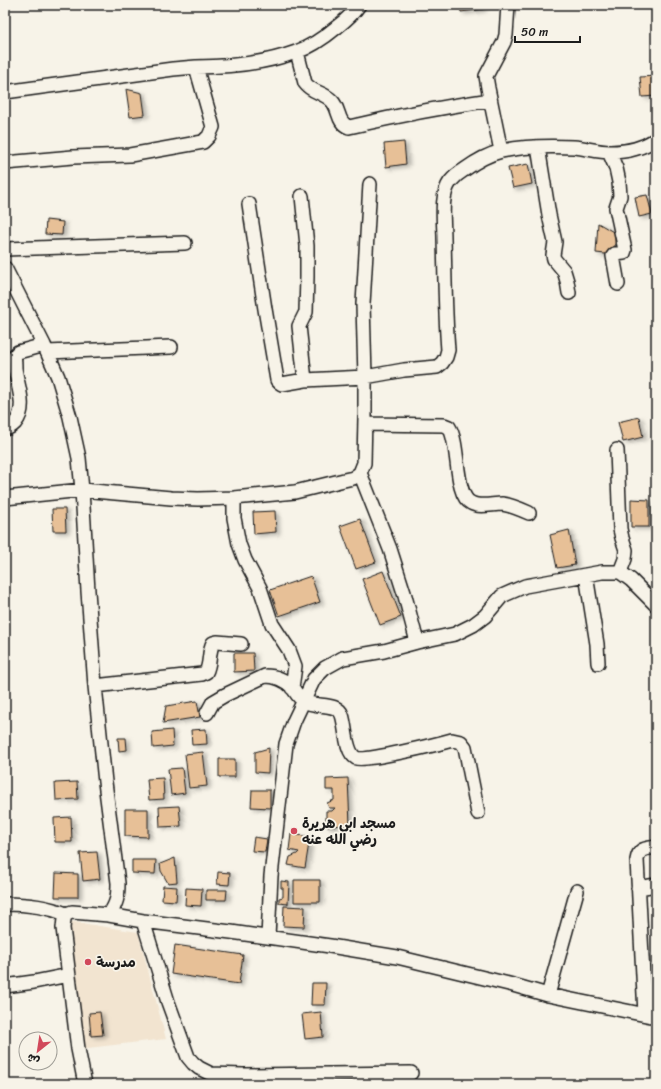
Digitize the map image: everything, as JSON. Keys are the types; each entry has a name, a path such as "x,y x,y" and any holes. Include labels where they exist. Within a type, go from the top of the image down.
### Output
{"street":[{"path":"5,92 173,69 227,66 264,60 296,52 321,39 354,12 359,5"},
{"path":"501,151 486,76 504,42 506,35 508,5"},
{"path":"296,52 308,88 333,101 342,121 349,127 404,114 490,100"},
{"path":"5,163 130,154 203,142 209,136 212,127 196,68"},
{"path":"249,204 277,380 279,382 282,384 305,380 365,377 437,366 442,363 448,350 443,213 446,189 450,182 471,165 501,151 518,148 557,146 581,147 609,152 625,151 639,147 656,139"},
{"path":"538,147 555,242 553,255 554,259 564,272 569,293"},
{"path":"609,152 616,168 619,182 620,196 616,208 626,250 624,253 615,254 613,256 618,284"},
{"path":"5,498 82,490 171,498 234,498 295,492 353,478 360,473 364,462 365,377 363,304 370,184"},
{"path":"302,196 308,246 306,312 299,326 305,380"},
{"path":"5,249 185,243"},
{"path":"5,268 11,291 45,348 58,377 70,417 79,458 96,686 105,782 118,883 118,896 115,905 109,914"},
{"path":"5,429 10,428 21,414 21,399 14,356 18,352 45,348 171,347"},
{"path":"365,424 444,425 449,427 453,436 461,490 467,500 472,504 482,506 502,504 513,506 528,513"},
{"path":"616,450 620,528 626,550 625,559 620,572"},
{"path":"360,473 390,549 418,642"},
{"path":"234,498 234,518 239,544 245,560 260,588 272,624 289,650 295,666 292,688"},
{"path":"268,937 271,876 286,744 294,722 314,679 325,668 343,658 384,651 455,634 473,625 485,616 502,596 525,586 602,572 620,572 631,580 656,605"},
{"path":"586,575 597,644 598,663"},
{"path":"96,686 202,674 209,668 209,657 212,643 241,644"},
{"path":"207,713 213,702 225,695 264,676 271,676 286,682 304,701 339,709 342,714 347,742 352,754 356,758 370,758 452,740 461,742 465,747 468,759 478,813"},
{"path":"5,904 45,907 66,914 72,912 109,914 143,921 268,937 397,957 548,995 650,1015 638,888 637,860 641,850 656,847"},
{"path":"638,888 656,885"},
{"path":"548,995 577,891"},
{"path":"66,914 63,928 78,1049 85,1084"},
{"path":"143,921 168,1002 188,1057 192,1063 212,1079 243,1075 411,1073"},
{"path":"5,986 34,982 69,974"}],"shaded area":[{"path":"68,921 138,932 166,1039 79,1049"}],"building":[{"path":"460,5 482,5 483,9 461,12"},
{"path":"656,76 656,96 642,97 640,77"},
{"path":"126,89 142,93 145,115 130,117"},
{"path":"404,142 406,164 386,167 384,144"},
{"path":"528,164 532,184 513,188 508,168"},
{"path":"647,195 652,214 639,217 635,197"},
{"path":"46,220 63,222 62,235 45,234"},
{"path":"598,223 615,233 614,255 596,253"},
{"path":"639,417 643,437 623,442 618,422"},
{"path":"631,499 649,500 649,527 631,527"},
{"path":"52,509 65,509 66,531 53,531"},
{"path":"275,511 276,532 254,534 253,512"},
{"path":"360,519 376,562 356,569 340,526"},
{"path":"569,530 575,565 557,568 550,535"},
{"path":"383,571 401,617 380,625 362,579"},
{"path":"311,576 320,602 279,616 270,590"},
{"path":"234,653 253,653 254,671 234,672"},
{"path":"197,701 200,717 163,723 166,706"},
{"path":"206,729 207,744 192,745 191,730"},
{"path":"172,730 173,746 153,748 152,732"},
{"path":"118,738 126,738 127,750 119,751"},
{"path":"269,748 268,773 255,772 255,752"},
{"path":"203,752 207,786 189,788 185,754"},
{"path":"219,759 235,759 235,777 219,777"},
{"path":"182,768 185,793 171,795 168,769"},
{"path":"163,778 164,799 149,800 147,779"},
{"path":"348,778 350,825 326,826 326,811 332,811 335,808 329,808 327,803 334,800 334,790 326,790 326,779"},
{"path":"77,782 78,799 56,800 55,783"},
{"path":"252,790 270,790 270,808 251,807"},
{"path":"179,806 181,826 160,827 159,807"},
{"path":"125,809 148,809 148,837 125,836"},
{"path":"71,817 72,842 55,842 54,818"},
{"path":"291,834 310,837 305,868 288,865 290,857 299,852 289,850"},
{"path":"254,837 267,839 265,852 252,851"},
{"path":"97,852 100,879 83,881 80,853"},
{"path":"175,858 177,882 168,883 161,871 160,864"},
{"path":"132,860 156,860 155,874 132,873"},
{"path":"218,872 230,873 229,885 217,884"},
{"path":"56,873 78,874 78,897 55,897"},
{"path":"294,880 320,880 320,902 294,902"},
{"path":"281,881 289,882 288,904 279,903 279,898 283,897"},
{"path":"163,886 177,887 176,901 162,900"},
{"path":"186,888 202,889 201,906 185,905"},
{"path":"206,890 227,890 226,900 206,900"},
{"path":"284,906 305,907 304,927 283,926"},
{"path":"175,945 243,955 239,984 171,974"},
{"path":"312,983 326,983 325,1005 311,1005"},
{"path":"100,1012 103,1035 91,1036 89,1013"},
{"path":"321,1012 323,1037 305,1039 302,1014"}],"place":[{"name":"مسجد ابي هريرة رضي الله عنه","path":"294,831"},
{"name":"مدرسة","path":"88,962"}]}
